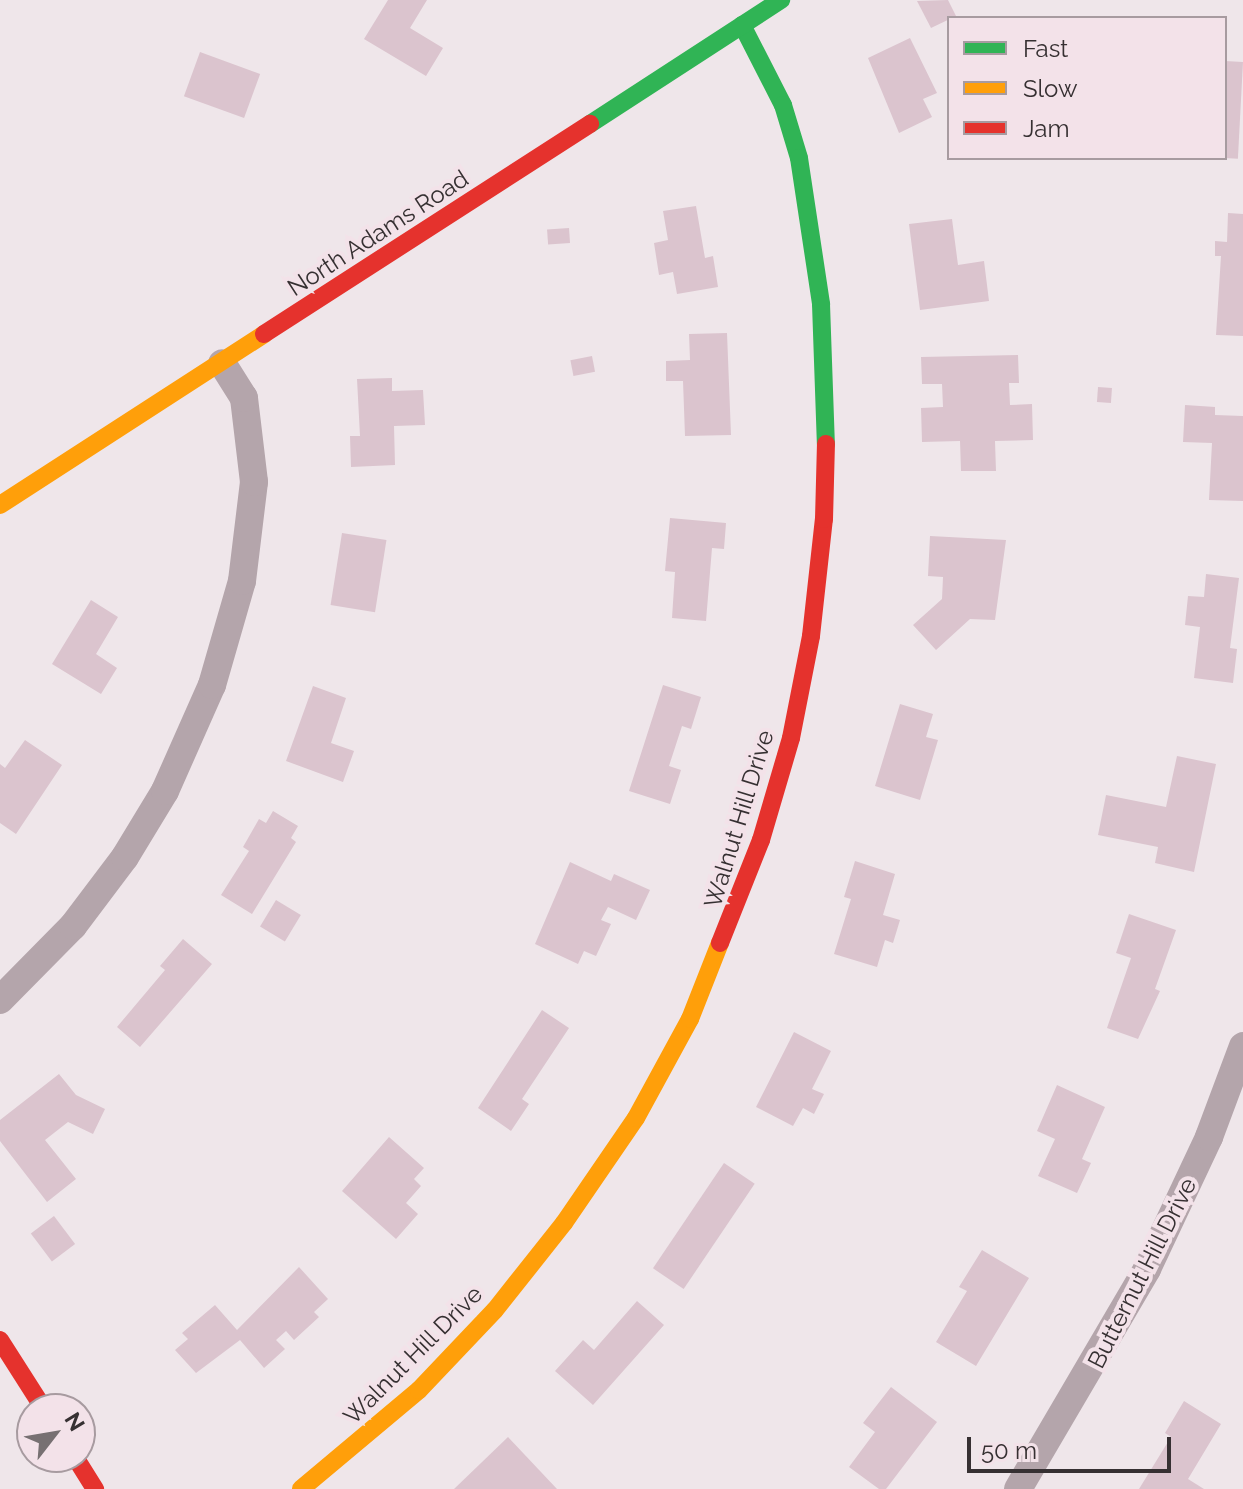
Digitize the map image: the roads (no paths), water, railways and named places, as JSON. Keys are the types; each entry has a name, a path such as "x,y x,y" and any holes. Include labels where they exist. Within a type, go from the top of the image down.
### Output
{"street":[{"name":"North Adams Road","path":"0,505 781,0"},
{"name":"Walnut Hill Drive","path":"301,1489 419,1390 470,1338 597,1178 690,1019 761,840 791,738 811,636 823,533 826,426 821,304 799,158 783,105 742,25"},
{"path":"0,1000 73,926 125,857 165,791 212,685 242,581 254,482 244,398 222,363"},
{"name":"Butternut Hill Drive","path":"1018,1489 1147,1269 1209,1137 1243,1046"},
{"path":"0,1340 34,1393"}]}
